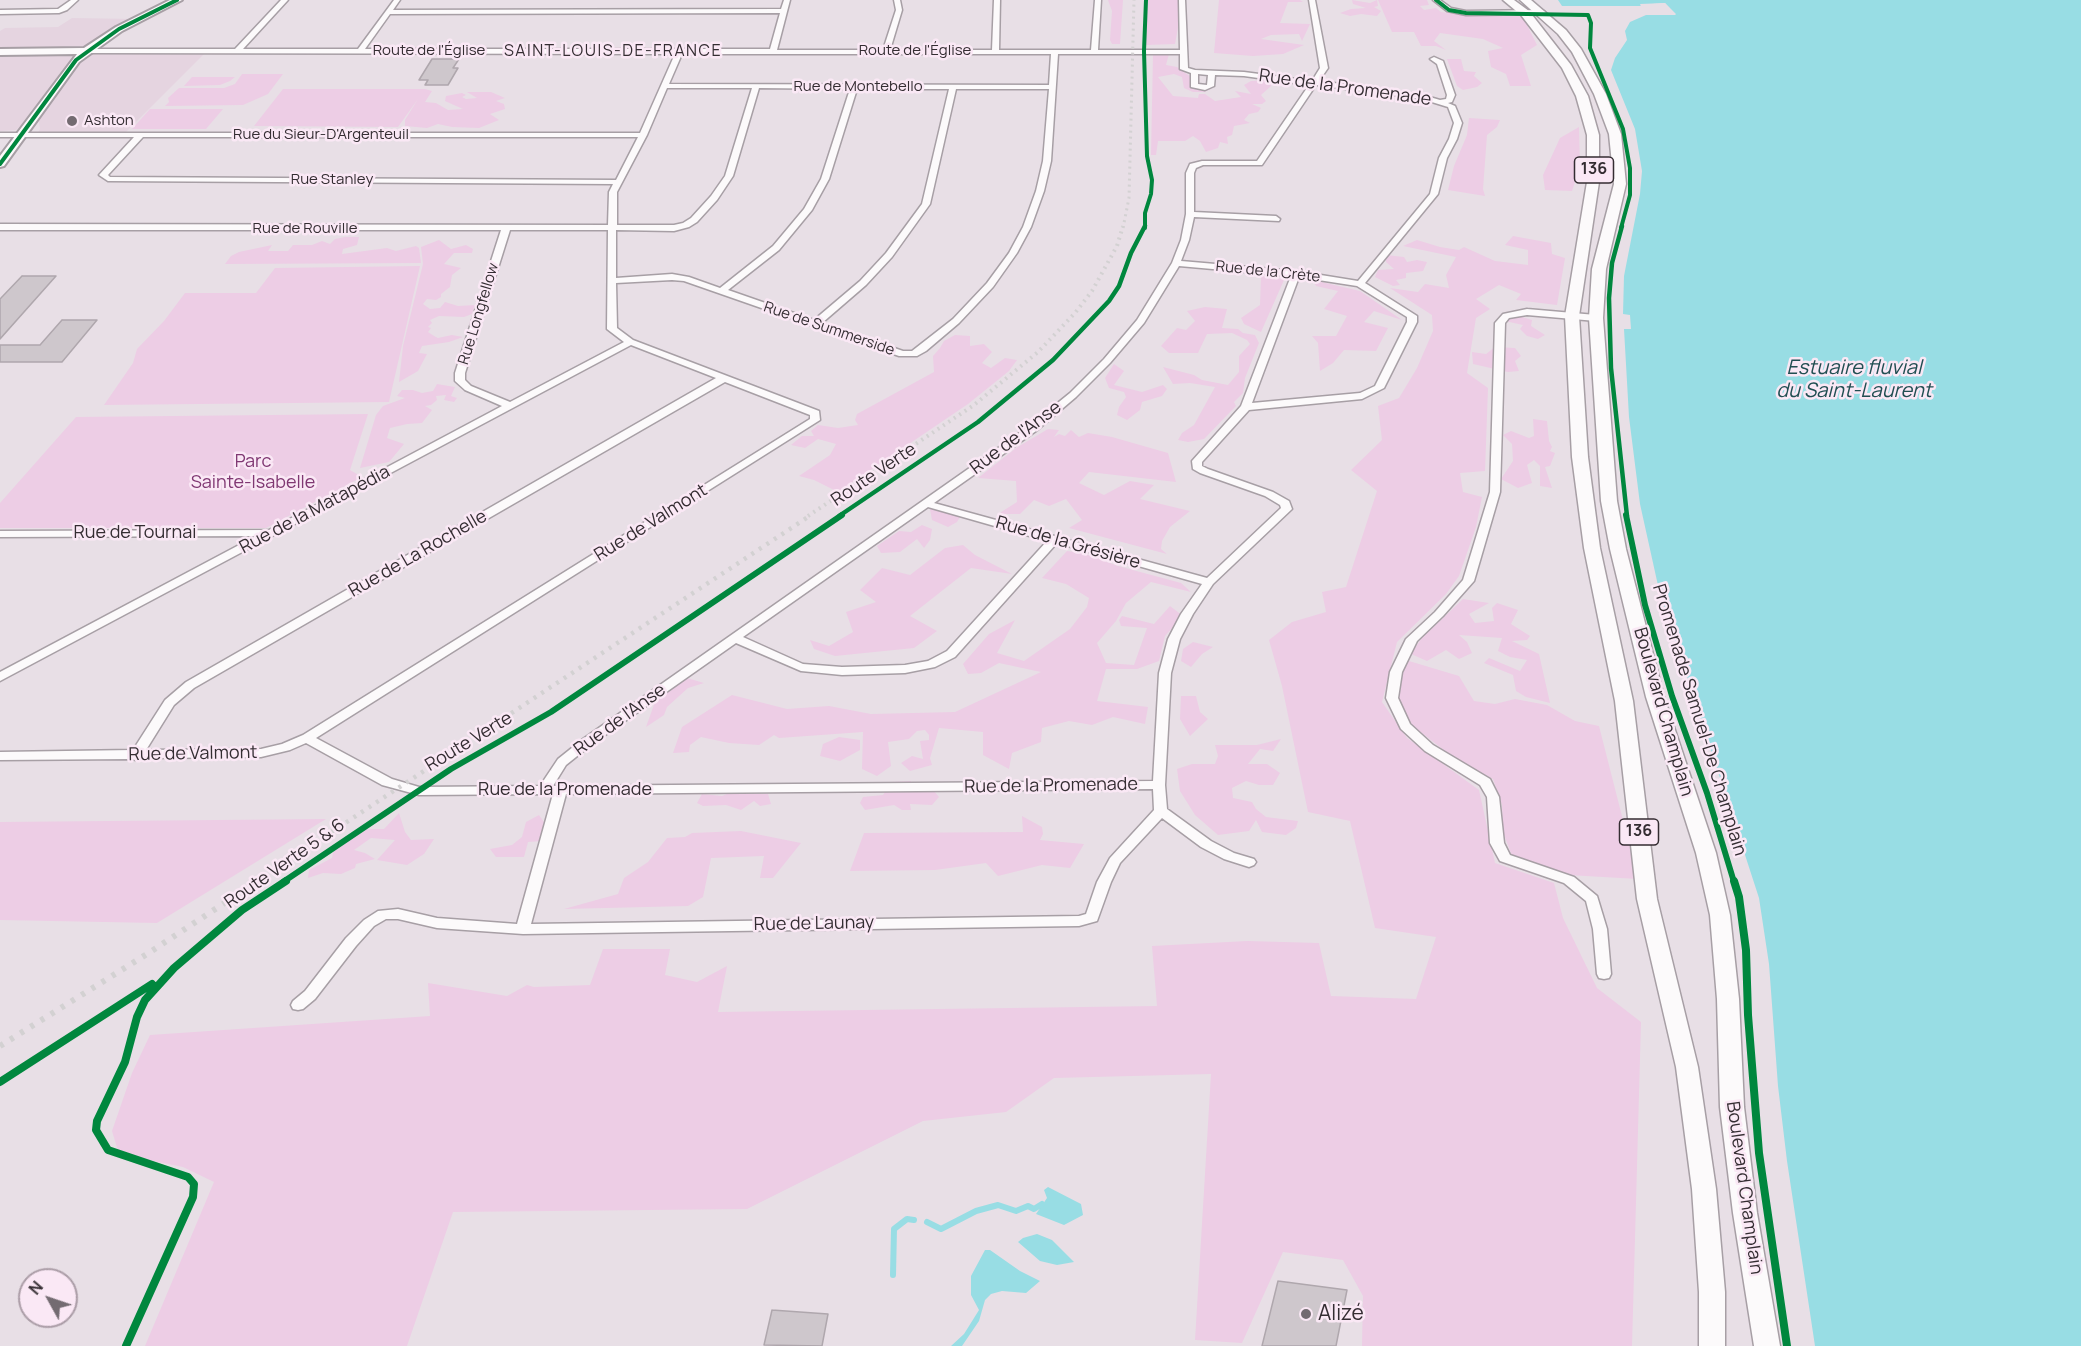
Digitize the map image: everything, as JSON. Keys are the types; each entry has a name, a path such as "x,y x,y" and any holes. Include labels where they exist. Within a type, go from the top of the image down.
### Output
{"main road":[{"name":"Boulevard Champlain","path":"1508,0 1525,13 1567,67 1582,96 1593,135 1593,182 1572,316 1584,500 1624,701 1647,899 1687,1067 1704,1189 1712,1292 1712,1346"},
{"name":"Boulevard Champlain","path":"1525,0 1542,12 1577,51 1600,94 1615,134 1620,184 1599,269 1596,318 1604,454 1618,549 1655,697 1706,853 1720,915 1728,999 1732,1107 1745,1213 1767,1346"}],"street":[{"path":"0,12 53,12 65,9 75,0"},
{"path":"0,165 76,60 119,28 177,0"},
{"path":"237,51 285,0"},
{"path":"360,51 397,0"},
{"path":"685,11 689,0"},
{"path":"773,51 787,0"},
{"path":"886,51 899,10 897,0"},
{"path":"994,51 997,0"},
{"path":"1094,51 1098,0"},
{"path":"1182,0 1182,52"},
{"name":"Rue de l'Anse","path":"544,789 562,762 570,755 1032,429 1073,395 1107,361 1141,321 1176,263 1185,240 1190,214 1190,173 1193,166 1202,163 1249,165 1259,163 1324,68 1312,0"},
{"path":"1436,0 1449,10 1466,13 1542,12"},
{"path":"388,12 492,9 785,10"},
{"name":"Rue de Valmont","path":"0,756 261,753 286,747 307,738 815,420 815,413 630,342 612,329 613,192 643,135 680,51"},
{"name":"Rue de Summerside","path":"612,281 672,277 686,279 902,354 914,354 923,350 956,321 990,285 1028,227 1047,161 1055,51"},
{"name":"Route de l'Église","path":"0,52 1182,52"},
{"name":"Rue de la Promenade","path":"1182,52 1190,71 1244,74 1423,97 1442,102 1454,110 1458,123 1443,158 1434,194 1360,284"},
{"path":"1434,59 1440,63 1450,95 1449,100 1442,102"},
{"name":"Rue de Montebello","path":"665,86 1052,87"},
{"name":"Rue de Rouville","path":"0,227 674,228 694,220 714,198 729,176 756,86"},
{"path":"720,292 776,248 808,210 825,179 854,87"},
{"path":"815,324 863,283 889,255 926,204 953,87"},
{"name":"Rue du Sieur-D'Argenteuil","path":"0,135 643,135"},
{"name":"Rue Stanley","path":"141,135 104,175 108,179 617,182"},
{"path":"1190,214 1276,219"},
{"name":"Rue Longfellow","path":"506,229 460,373 460,381 468,388 509,405"},
{"name":"Rue de la Crète","path":"1176,263 1296,274 1360,284"},
{"path":"1296,274 1246,407 1362,396 1379,388 1412,322 1412,316 1360,284"},
{"path":"1596,318 1527,312 1506,316 1500,322 1495,492 1468,581 1439,614 1412,639 1396,672 1392,698 1405,726 1429,748 1485,782 1493,797 1497,843 1505,858 1569,880 1592,899 1600,929 1604,974"},
{"name":"Rue de la Matapédia","path":"0,677 630,342"},
{"name":"Rue de La Rochelle","path":"136,756 169,703 190,685 724,378"},
{"name":"Rue de la Promenade","path":"307,738 387,782 418,791 1159,785 1165,672 1174,639 1187,614 1209,582 1287,509 1285,503 1269,494 1197,467 1197,460 1202,453 1246,407"},
{"name":"Rue de la Grésière","path":"927,504 1209,582"},
{"name":"Rue de Tournai","path":"0,534 270,533"},
{"path":"735,638 801,667 842,671 904,669 931,664 951,654 1054,540"},
{"path":"1159,785 1161,811 1206,844 1249,862"},
{"path":"298,1005 310,994 369,922 383,914 398,914 437,923 523,929 561,790"},
{"name":"Rue de Launay","path":"523,929 1079,921 1092,918 1104,882 1115,861 1161,811"}],"shaded area":[{"path":"72,18 136,19 87,50 207,51 124,134 37,135 40,129 38,112 16,130 0,131 0,31 5,28 58,27"}],"green space":[{"path":"1108,0 1123,0 1120,44 1112,44 1110,40 1112,11"},
{"path":"1145,0 1183,0 1175,44 1146,45"},
{"path":"1219,0 1300,0 1303,2 1288,2 1280,23 1310,24 1302,41 1299,34 1271,35 1261,39 1304,45 1283,54 1253,56 1214,53"},
{"path":"1352,0 1370,3 1377,0 1378,6 1374,7 1381,11 1377,16 1361,14 1350,16 1340,13 1351,9 1366,8 1353,4"},
{"path":"1378,0 1427,0 1429,5 1420,6 1424,10 1436,8 1441,12 1471,16 1522,15 1537,45 1521,55 1531,86 1510,86 1506,74 1491,67 1488,51 1503,48 1483,39 1440,33 1434,41 1446,50 1436,46 1421,46 1414,32 1392,32"},
{"path":"1153,54 1169,54 1166,65 1177,67 1191,77 1190,86 1210,89 1205,92 1193,92 1184,88 1182,77 1174,74 1158,77 1173,96 1198,98 1199,94 1205,94 1215,101 1241,97 1235,91 1251,94 1244,85 1251,81 1270,80 1271,86 1261,95 1266,101 1262,104 1252,104 1261,108 1258,112 1249,114 1244,120 1250,123 1234,126 1232,135 1227,137 1228,144 1220,142 1218,148 1206,152 1200,141 1193,136 1185,141 1158,141 1156,155 1151,155"},
{"path":"1447,59 1461,59 1464,71 1476,72 1474,76 1482,83 1477,87 1463,90 1457,86"},
{"path":"242,74 283,74 268,94 243,105 165,106 169,102 168,98 179,88 224,88 235,84"},
{"path":"192,77 235,77 220,85 184,86"},
{"path":"283,89 425,89 432,91 425,102 436,103 448,110 463,109 445,101 446,96 462,93 466,95 462,97 466,99 477,98 467,92 491,92 505,98 496,101 504,104 505,109 490,114 499,120 479,128 438,124 427,128 405,126 405,120 418,99 398,127 254,126"},
{"path":"150,109 223,109 206,129 132,129"},
{"path":"1469,118 1500,120 1497,127 1487,135 1483,189 1485,196 1448,190 1454,166 1467,135"},
{"path":"1579,127 1580,167 1572,191 1545,190 1543,175 1560,138"},
{"path":"1513,236 1551,243 1552,254 1565,258 1557,305 1516,300 1521,294 1499,285 1476,299 1490,309 1476,318 1467,373 1488,388 1485,471 1460,473 1463,492 1482,497 1476,527 1459,576 1446,594 1397,642 1382,702 1407,738 1479,790 1495,863 1554,883 1563,918 1597,988 1641,1022 1632,1346 1362,1346 1363,1296 1343,1260 1283,1252 1242,1343 1195,1340 1211,1074 1054,1078 1006,1112 923,1121 747,1209 453,1212 407,1346 145,1346 214,1182 183,1167 119,1154 112,1131 132,1073 150,1035 430,1016 428,983 507,996 527,985 534,987 590,985 603,949 670,949 665,975 697,982 727,966 718,1012 1157,1006 1152,946 1247,941 1319,943 1331,996 1416,999 1436,937 1375,928 1350,821 1308,812 1282,686 1269,640 1292,622 1326,612 1322,592 1346,587 1377,491 1351,470 1382,440 1378,406 1399,398 1417,368 1433,331 1432,315 1390,288 1418,292 1425,284 1449,288 1446,275 1456,257 1403,246 1417,240 1459,250 1464,247 1495,261 1528,265 1528,250 1505,245"},
{"path":"359,237 357,245 343,249 342,254 387,248 396,251 416,246 419,248 421,263 225,264 231,256 239,252 272,245 268,251 288,251 293,245 312,245 322,241 330,244 335,239"},
{"path":"439,240 451,249 466,245 473,249 472,253 454,253 444,264 461,268 452,275 450,287 441,294 441,297 436,300 427,299 423,304 430,309 440,308 445,302 458,306 475,305 472,314 464,317 439,316 430,320 432,323 428,327 431,328 428,332 434,336 438,338 452,335 463,337 449,342 422,346 419,353 427,354 418,371 399,382 403,346 423,264 421,247"},
{"path":"1386,255 1404,257 1407,262 1417,260 1427,262 1423,271 1406,273 1406,278 1396,280 1400,285 1393,286 1375,277 1378,270 1394,269 1386,262"},
{"path":"420,266 389,402 104,405 133,363 137,349 164,321 185,293 256,293 275,268"},
{"path":"1269,275 1284,280 1261,332 1244,324 1241,318 1260,305 1261,276"},
{"path":"1313,280 1360,291 1402,320 1374,311 1364,322 1388,328 1376,351 1344,350 1333,363 1320,371 1318,343 1312,336 1336,336 1347,316 1324,309 1338,291 1316,286"},
{"path":"1205,307 1227,309 1222,328 1238,329 1243,333 1255,335 1259,343 1245,378 1243,393 1234,402 1236,406 1204,439 1188,442 1178,440 1182,433 1194,425 1215,387 1190,383 1173,384 1163,367 1194,375 1202,380 1228,385 1239,372 1239,356 1250,344 1247,340 1232,333 1207,334 1198,353 1169,353 1161,346 1177,328 1186,330 1195,321 1187,311"},
{"path":"1519,316 1532,320 1531,326 1545,335 1538,339 1527,336 1520,329 1523,325 1505,321 1509,317"},
{"path":"955,335 970,336 970,346 984,344 992,352 982,363 991,368 1005,358 1017,360 1009,371 968,404 838,492 814,480 799,476 830,455 836,444 818,439 805,448 791,445 802,436 814,436 811,431 818,425 838,428 858,425 855,420 857,414 934,372 933,356 944,341"},
{"path":"1495,347 1515,348 1521,356 1515,361 1519,371 1508,372 1473,364 1472,352 1486,354"},
{"path":"1114,364 1124,371 1114,385 1142,392 1163,385 1167,389 1162,396 1142,402 1140,410 1127,420 1117,415 1126,397 1124,392 1109,388 1105,378"},
{"path":"437,384 455,387 451,396 457,398 454,402 444,400 446,395 436,396 437,400 425,406 432,410 422,423 390,428 387,438 404,444 389,462 360,468 376,415 383,406 405,398 397,396 402,390 422,393 433,391"},
{"name":"Parc Sainte-Isabelle","path":"368,414 350,470 362,477 266,528 0,528 0,503 76,417"},
{"path":"1533,419 1547,421 1549,441 1552,447 1550,451 1555,453 1550,466 1545,467 1552,488 1540,486 1540,466 1534,460 1527,465 1532,483 1518,488 1501,479 1513,461 1512,444 1503,435 1511,431 1529,438 1534,436"},
{"path":"1048,429 1059,430 1054,437 1059,434 1065,436 1071,430 1079,437 1088,433 1112,437 1168,453 1176,482 1089,472 1079,483 1104,495 1130,481 1154,485 1140,499 1190,511 1170,527 1162,541 1161,549 1167,554 1069,528 1082,520 1066,499 1049,506 1034,500 1020,514 998,514 1017,502 1016,481 978,478 1016,448"},
{"path":"947,505 964,510 957,522 948,527 932,520 930,509"},
{"path":"922,525 932,529 930,540 924,548 917,539 900,552 881,553 877,546 899,531 911,532"},
{"path":"963,545 975,555 1012,574 971,568 910,616 937,631 914,648 835,656 814,649 810,640 829,646 853,632 846,612 876,602 860,590 882,568 910,575 945,548"},
{"path":"1067,551 1083,553 1118,566 1181,583 1191,592 1151,582 1126,603 1116,621 1097,643 1106,663 1134,665 1147,628 1121,626 1119,620 1122,616 1154,624 1170,606 1183,616 1165,636 1159,661 1137,669 1106,669 1097,701 1148,707 1145,724 1113,717 1092,725 1069,721 1042,728 1041,742 1012,753 1009,769 983,755 983,732 939,728 930,758 932,765 910,771 901,763 912,756 923,759 920,741 929,740 929,735 925,730 917,731 909,739 888,742 891,766 877,776 862,769 863,732 779,738 774,735 759,745 729,743 701,737 690,745 689,752 673,753 682,727 732,695 787,709 829,706 871,714 955,712 1041,672 999,663 981,673 968,674 963,664 989,634 1015,620 997,653 1024,661 1070,629 1087,607 1089,598 1066,584 1042,578"},
{"path":"1463,599 1489,603 1469,614 1475,623 1494,621 1492,608 1497,603 1518,610 1511,624 1530,636 1527,640 1512,641 1539,654 1550,703 1526,697 1516,691 1513,675 1484,663 1489,658 1520,671 1527,660 1510,657 1498,651 1502,638 1459,635 1467,642 1472,653 1459,659 1446,650 1427,661 1411,654 1421,639"},
{"path":"1193,642 1213,647 1202,654 1191,667 1181,661 1183,649"},
{"path":"1409,661 1459,676 1474,701 1495,704 1515,699 1547,705 1575,721 1599,726 1638,879 1568,875 1512,856 1503,832 1502,805 1493,779 1454,758 1409,723 1399,699 1401,674"},
{"path":"687,678 704,683 688,688 667,707 664,715 646,727 656,699"},
{"path":"1181,696 1196,696 1200,712 1208,719 1190,736 1180,719"},
{"path":"839,737 860,740 860,750 840,761 820,756 823,744"},
{"path":"1281,739 1273,751 1260,749 1248,764 1267,764 1280,773 1273,785 1259,785 1246,781 1232,788 1233,798 1252,802 1256,809 1266,817 1298,821 1296,828 1286,835 1262,832 1256,820 1249,831 1218,835 1195,815 1180,791 1177,769 1192,764 1215,764 1218,756 1215,745 1257,745"},
{"path":"911,781 912,792 933,790 939,797 932,805 910,804 911,810 902,810 894,805 865,810 860,803 863,797 883,795 892,782"},
{"path":"739,789 747,794 768,794 771,804 760,806 754,801 741,810 726,805 703,806 697,803 702,794 722,796"},
{"path":"399,813 405,832 411,840 434,839 424,854 407,865 377,860 395,840 371,838 354,850 375,859 356,864 355,868 341,874 323,873 308,878 309,870 332,858 334,848 361,829 384,829"},
{"path":"539,815 546,825 542,841 528,842 524,857 496,857 490,849 512,845 522,837 526,822"},
{"path":"1022,816 1042,827 1043,834 1040,840 1084,844 1070,868 1042,865 998,876 986,863 935,870 850,871 864,833 1023,832"},
{"path":"326,819 157,923 0,920 0,822"},
{"path":"741,831 801,843 773,878 760,878 764,856 711,858 703,897 688,906 564,909 618,894 624,878 648,862 667,838 685,837 692,833"}],"water":[{"name":"Estuaire fluvial du Saint-Laurent","path":"1558,0 2081,0 2081,1346 1815,1346 1787,1161 1778,1086 1769,964 1759,898 1659,590 1640,504 1629,417 1624,329 1631,329 1630,315 1623,314 1624,276 1640,194 1642,171 1635,129 1611,70 1615,58 1627,40 1625,31 1630,22 1646,15 1676,14 1665,3 1640,5 1642,6 1562,6"},
{"path":"1048,1187 1081,1204 1083,1215 1064,1225 1036,1214 1047,1198 1044,1190"},
{"path":"1037,1234 1052,1240 1074,1262 1057,1265 1040,1261 1018,1242"},
{"path":"985,1250 990,1250 1020,1271 1040,1281 1026,1293 1002,1291 991,1294 985,1300 979,1321 962,1346 951,1346 964,1334 979,1310 971,1295 971,1276"}],"pier":[{"path":"1665,3 1676,15 1638,15 1646,12 1669,12 1664,6 1562,9 1559,6 1641,6 1640,4"}],"building":[{"path":"432,59 459,59 453,68 458,68 448,85 425,85 428,80 419,80"},
{"path":"22,276 56,276 0,339 0,299"},
{"path":"62,320 97,320 62,362 0,362 0,345 40,345"},
{"name":"Alizé","path":"1278,1281 1347,1290 1336,1346 1262,1346"},
{"path":"772,1310 828,1314 822,1346 764,1345"}],"waterway":[{"path":"927,1222 941,1229 976,1211 998,1205 1016,1211 1028,1206 1034,1209 1042,1204"},
{"path":"893,1275 894,1229 907,1219 914,1220"}],"railway":[{"path":"1123,228 1129,198 1134,0"},
{"path":"808,516 974,405 1038,352 1075,313 1092,291 1117,246 1123,226"},
{"path":"256,882 811,515"},
{"path":"0,1046 258,881"}],"cycle path":[{"path":"0,164 76,60 119,29 177,0"},
{"name":"Route Verte","path":"126,1346 193,1197 194,1184 188,1177 108,1150 96,1130 97,1121 125,1062 137,1017 145,1000 174,968 242,910 451,769 551,712 978,422 1053,360 1109,301 1119,286 1131,253 1145,227 1145,213 1151,194 1152,180 1147,156 1144,51 1146,0"},
{"name":"Promenade Samuel-De Champlain","path":"1436,0 1449,10 1466,13 1588,15 1591,23 1590,48 1623,129 1630,168 1630,195 1612,263 1609,298 1611,368 1622,487 1631,545 1645,605 1672,696 1707,793 1739,897 1746,950 1748,1015 1759,1153 1787,1346"},
{"path":"0,1082 152,984"}],"place":[{"name":"Ashton","path":"72,121"},
{"name":"Alizé","path":"1306,1314"}],"district":[{"name":"SAINT-LOUIS-DE-FRANCE","path":"613,52"}]}
